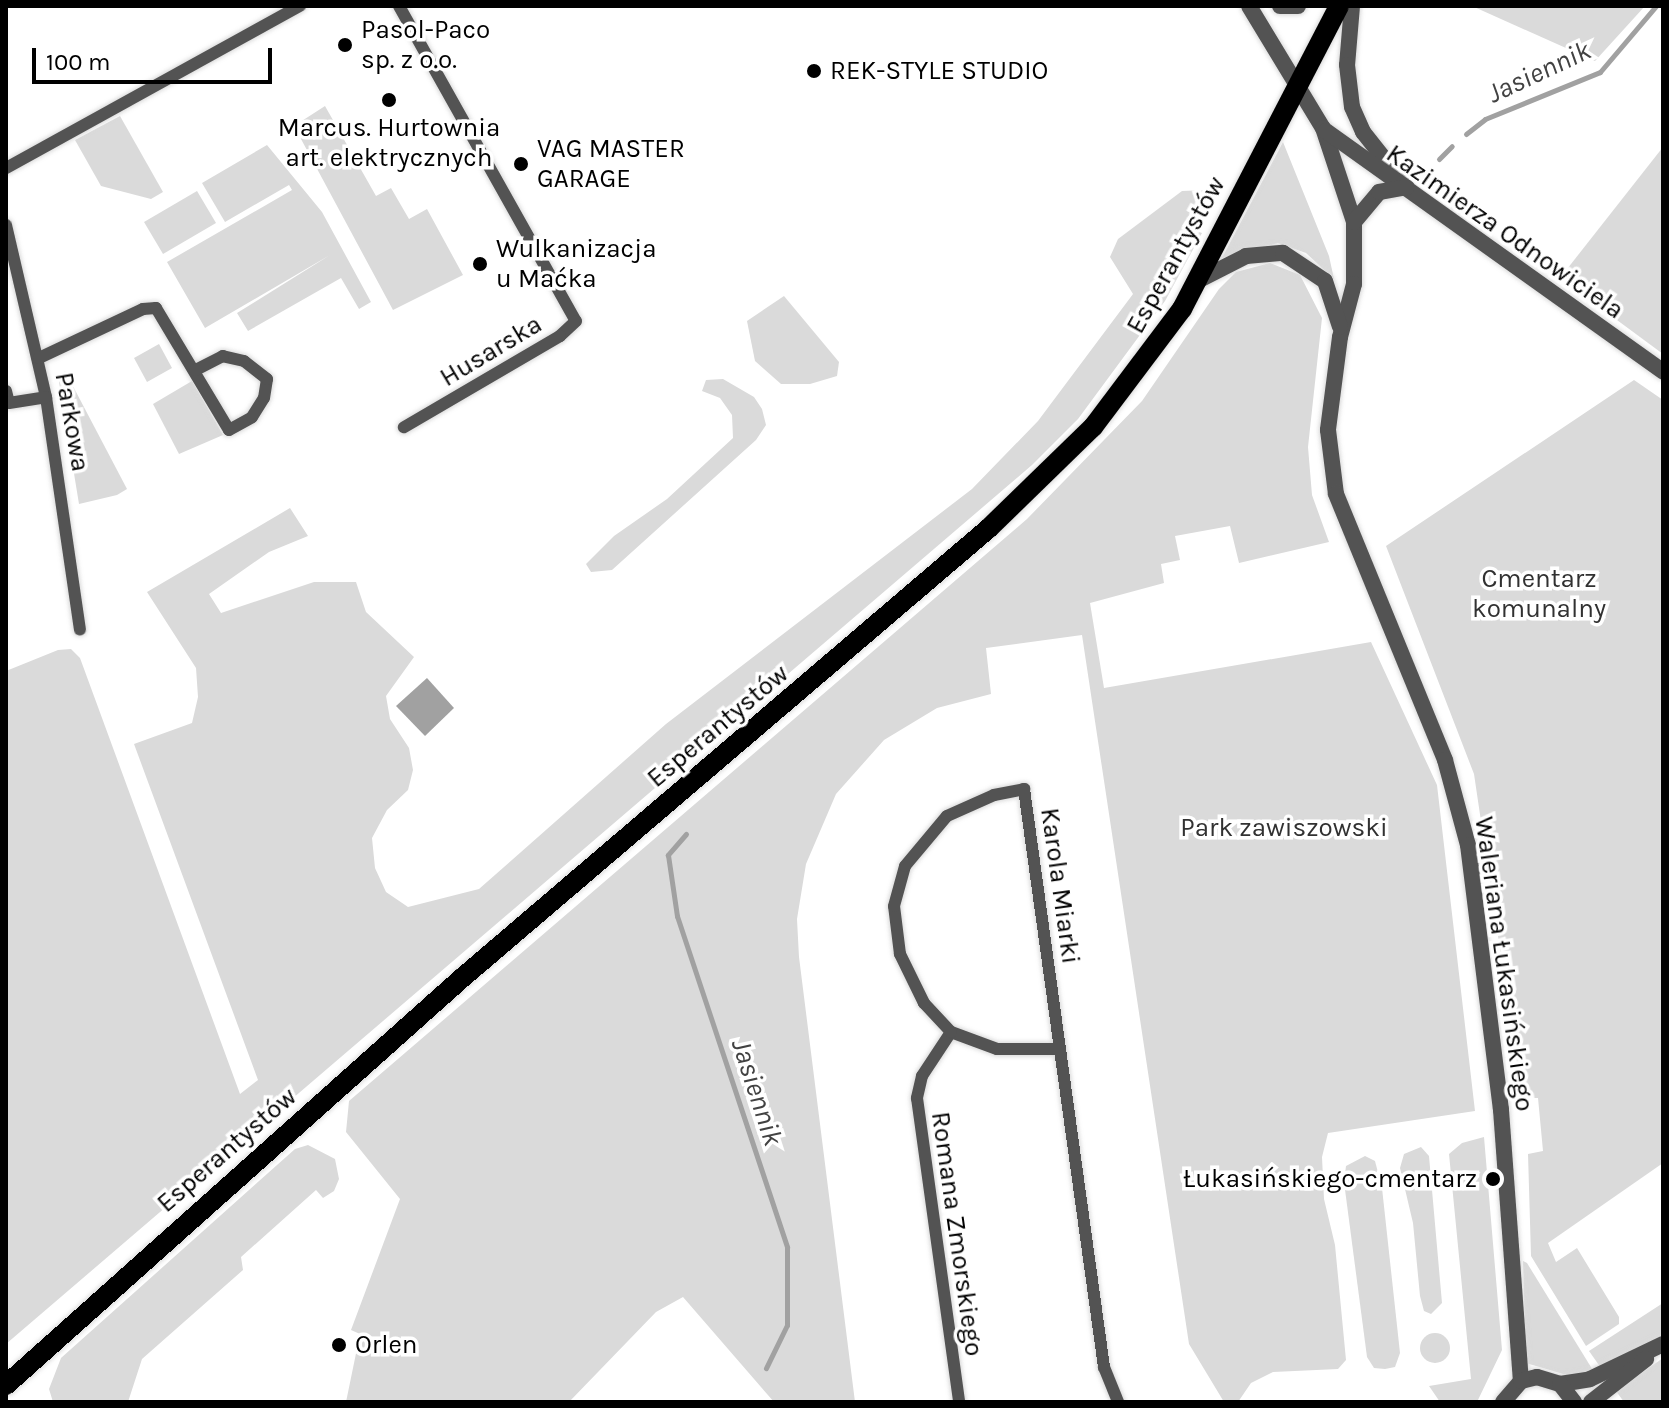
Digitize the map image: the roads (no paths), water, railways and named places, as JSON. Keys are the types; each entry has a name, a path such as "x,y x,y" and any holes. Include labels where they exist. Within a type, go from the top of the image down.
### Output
{"main road":[{"name":"Esperantystów","path":"6,1385 474,967 1028,492 1117,400 1197,281 1296,83 1339,6"}],"street":[{"path":"6,168 300,6"},
{"name":"Husarska","path":"399,6 576,321 560,336 404,427"},
{"name":"Waleriana Łukasińskiego","path":"1249,6 1323,128 1354,222 1354,284 1340,337 1328,430 1336,494 1445,760 1468,845 1501,1110 1521,1381"},
{"path":"1280,6 1298,6"},
{"path":"1352,6 1347,65 1352,107 1374,148 1407,187"},
{"name":"Kazimierza Odnowiciela","path":"1323,128 1370,167 1407,187 1663,371"},
{"path":"1354,222 1379,192 1407,187"},
{"name":"Parkowa","path":"6,225 39,358 80,630"},
{"name":"Waleriana Łukasińskiego","path":"1197,281 1246,256 1291,256 1325,281 1338,311 1340,337"},
{"path":"39,358 143,309 156,308 229,430 252,417 264,398 267,379 244,361 223,356 195,370"},
{"path":"6,391 9,403 46,397"},
{"name":"Karola Miarki","path":"1060,1049 997,1049 951,1032 924,1003 900,954 894,906 905,866 947,816 994,795 1024,789 1060,1049 1104,1367 1118,1402"},
{"name":"Romana Zmorskiego","path":"951,1032 922,1076 917,1098 959,1402"},
{"path":"1503,1402 1521,1381 1543,1378 1560,1384 1590,1379 1663,1345"},
{"path":"1591,1402 1663,1345"},
{"path":"1560,1384 1574,1402"}],"waterway":[{"name":"Jasiennik","path":"1466,134 1485,119 1600,72 1656,6"},
{"name":"Jasiennik","path":"1439,159 1452,146"},
{"name":"Jasiennik","path":"686,834 668,855 677,916 787,1247 787,1325 766,1368"}],"place":[{"name":"Pasol-Paco sp. z o.o.","path":"345,45"},
{"name":"REK-STYLE STUDIO","path":"814,71"},
{"name":"Marcus. Hurtownia art. elektrycznych","path":"389,100"},
{"name":"VAG MASTER GARAGE","path":"521,164"},
{"name":"Wulkanizacja u Maćka","path":"480,264"},
{"name":"Łukasińskiego-cmentarz","path":"1493,1179"},
{"name":"Orlen","path":"339,1345"}],"park label":[{"name":"Cmentarz komunalny","path":"1539,594"},
{"name":"Park zawiszowski","path":"1284,828"}]}
